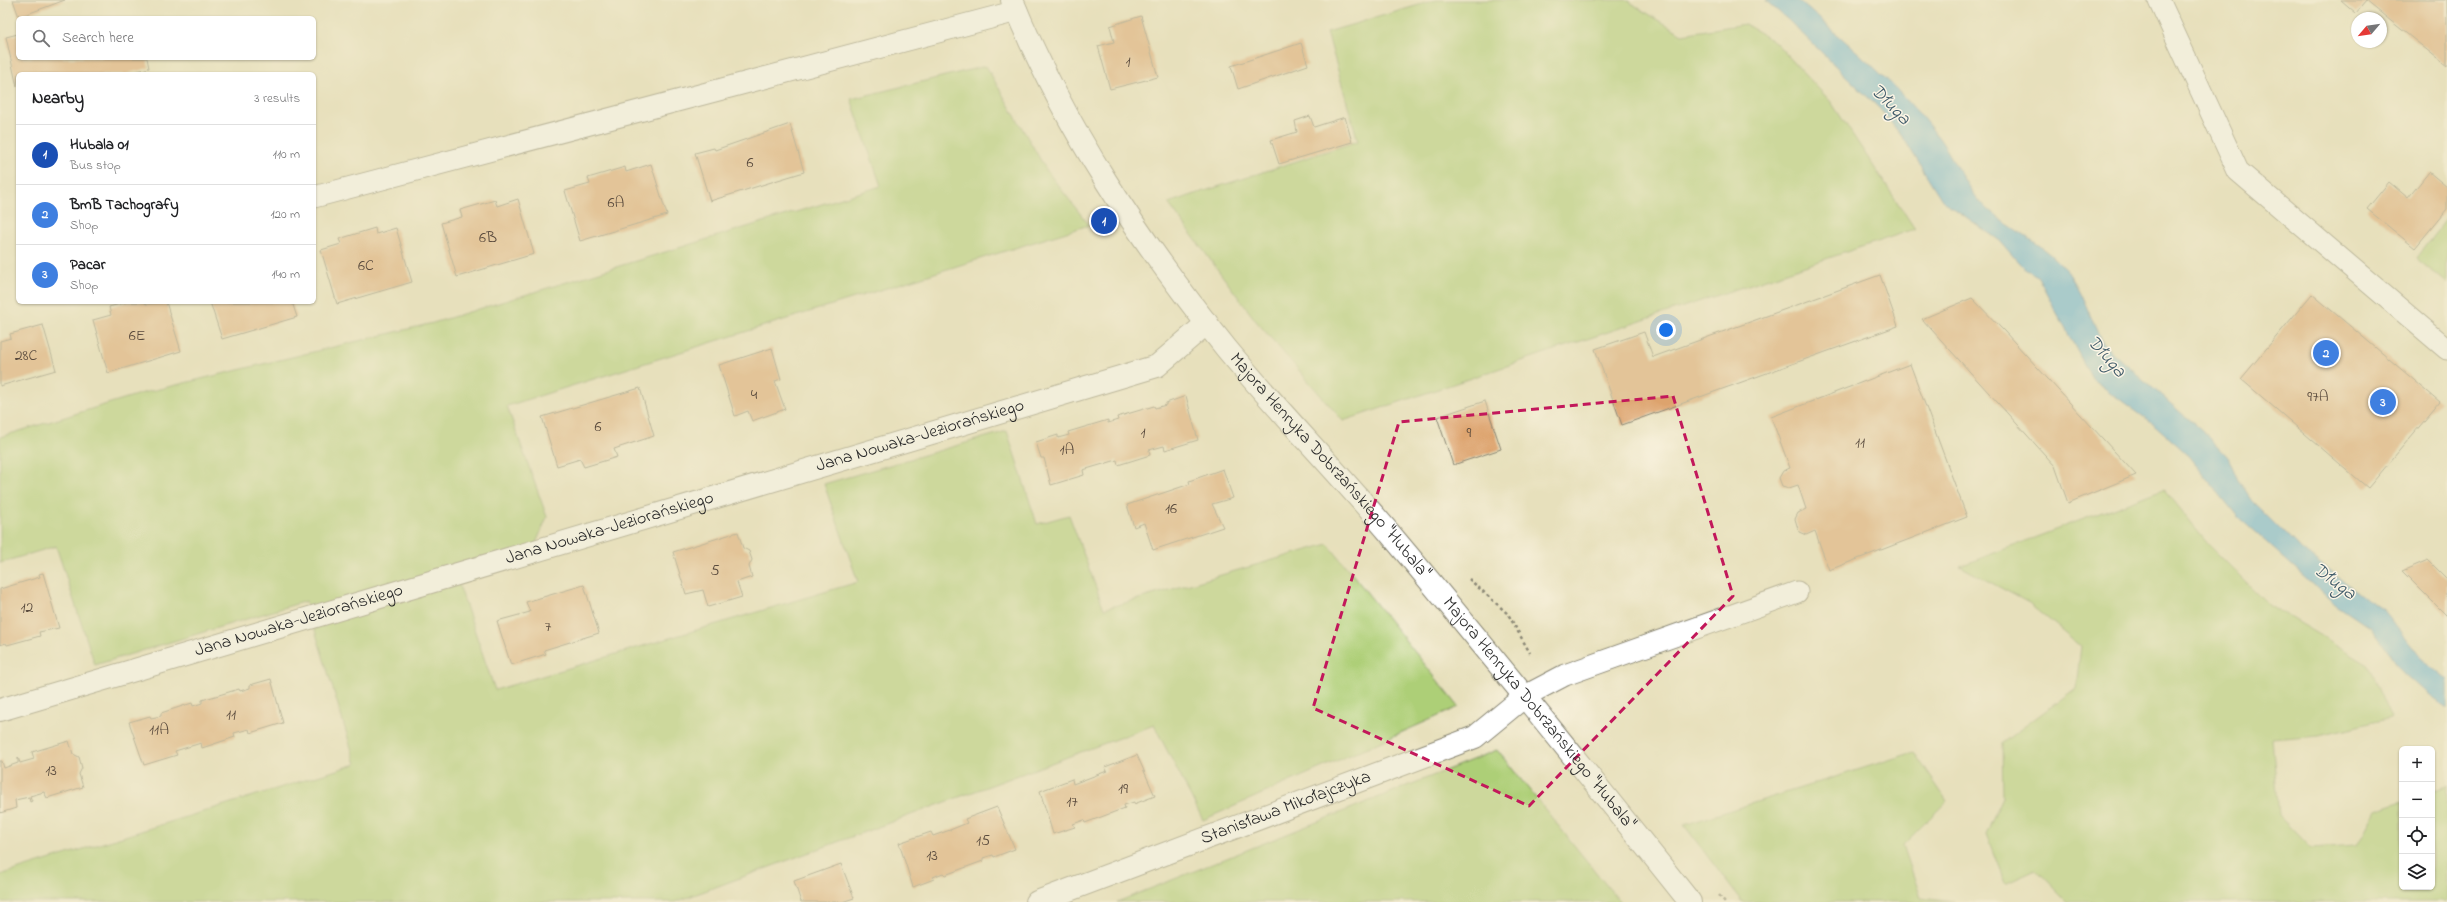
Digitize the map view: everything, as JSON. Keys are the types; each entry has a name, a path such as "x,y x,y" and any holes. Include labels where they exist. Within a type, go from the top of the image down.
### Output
{"street":[{"name":"Majora Henryka Dobrzańskiego \"Hubala\"","path":"1015,5 1064,110 1094,163 1126,213 1206,323 1392,536 1525,696 1690,902"},
{"name":"Jana Nowaka-Jeziorańskiego","path":"0,710 1157,366 1206,323"},
{"name":"Stanisława Mikołajczyka","path":"1037,902 1475,737 1525,696"}],"lane":[{"path":"2159,0 2238,171 2447,349"},
{"path":"316,196 1015,5"},
{"path":"1525,696 1565,675 1797,592"}],"path":[{"path":"1463,573 1508,614 1527,646"}],"highlighted area":[{"path":"1673,396 1733,596 1529,806 1313,708 1399,422"}],"green space":[{"path":"1436,0 1630,0 1632,4 1682,34 1745,24 1775,42 1831,102 1915,229 1343,421 1256,321 1168,203 1358,141 1327,32"},
{"path":"986,66 1047,171 1089,225 507,406 547,517 531,555 459,585 495,690 858,582 824,484 1007,431 1037,524 1069,515 1104,609 1328,544 1459,707 1203,820 1154,725 675,902 0,902 0,875 356,764 306,601 95,665 56,546 0,563 0,437 143,393 433,323 881,186 851,99"},
{"path":"2447,218 2447,284 2416,258"},
{"path":"2163,489 2208,544 2268,604 2367,663 2391,718 2320,735 2272,739 2279,815 2311,848 2357,845 2376,810 2399,802 2399,890 2435,890 2435,790 2447,786 2447,902 2068,902 2036,869 2005,883 1986,834 2003,797 2002,743 2076,688 2081,646 2029,603 1960,566"},
{"path":"1497,750 1620,902 1117,902"},
{"path":"1914,752 1947,801 1903,845 1921,898 1955,902 1742,902 1684,825"}],"water":[{"name":"Długa","path":"1765,0 1798,0 1890,82 1939,138 1967,185 1978,199 1997,217 2051,255 2069,273 2105,346 2211,439 2228,457 2238,480 2251,500 2296,545 2361,595 2382,609 2423,660 2447,680 2447,708 2429,695 2402,671 2372,629 2335,604 2238,517 2185,452 2156,426 2092,379 2038,277 2019,263 2000,241 1942,200 1904,139 1880,109 1787,19"}],"building":[{"path":"13,0 65,0 22,16 19,16"},
{"path":"2341,0 2447,0 2447,66 2387,18 2387,12 2380,12 2366,1 2357,12 2355,12"},
{"path":"1141,16 1158,77 1110,89 1098,46 1114,42 1110,26"},
{"path":"16,34 16,60 147,60 149,68 133,72 16,72 16,82 6,37"},
{"path":"1301,43 1308,65 1238,89 1231,66"},
{"path":"1310,116 1314,127 1345,117 1352,142 1279,164 1271,140 1297,132 1295,121"},
{"path":"790,124 804,172 710,201 695,153 714,148 715,150"},
{"path":"651,164 667,215 580,241 565,191 590,184 588,178 625,167 626,172"},
{"path":"2429,172 2447,187 2447,209 2415,248 2367,209 2389,182 2408,198"},
{"path":"518,199 534,254 457,277 441,223 462,217 460,210 495,200 497,206"},
{"path":"375,228 376,234 396,228 412,282 337,304 321,250 341,244 339,239"},
{"path":"1880,275 1898,326 1622,425 1595,349 1644,332 1653,357"},
{"path":"2312,294 2440,402 2368,488 2241,379"},
{"path":"1972,298 2136,475 2068,503 2055,466 1922,319"},
{"path":"120,304 167,304 181,351 108,373 93,320 111,315 109,307"},
{"path":"211,304 293,304 297,317 222,339"},
{"path":"43,325 56,370 0,386 0,341 11,338 10,334"},
{"path":"772,348 781,379 775,381 785,409 752,421 748,411 735,416 719,365"},
{"path":"1910,364 1967,517 1829,570 1815,531 1806,535 1799,532 1795,519 1798,513 1806,509 1798,485 1789,488 1782,486 1779,478 1783,471 1790,468 1771,417"},
{"path":"640,388 654,436 614,449 617,457 584,467 580,459 557,466 542,417"},
{"path":"1186,396 1198,440 1165,450 1164,446 1149,450 1150,455 1118,465 1117,460 1083,470 1084,475 1051,485 1044,458 1041,458 1036,442 1058,435 1058,438 1069,435 1068,432 1108,420 1108,423 1118,420 1117,417 1154,406 1155,408 1166,405 1166,403"},
{"path":"1485,401 1501,449 1453,465 1437,417"},
{"path":"1223,469 1233,498 1212,504 1223,527 1153,550 1144,523 1134,527 1127,505 1190,484 1189,481"},
{"path":"738,532 743,548 749,551 752,560 749,566 752,577 737,582 742,597 708,607 703,590 686,594 673,552"},
{"path":"2428,560 2447,579 2447,616 2402,571"},
{"path":"43,573 59,628 39,632 40,636 7,645 6,643 0,645 0,589 40,577 39,574"},
{"path":"584,585 599,633 544,650 546,654 511,665 497,621 530,612 526,602"},
{"path":"271,679 283,723 250,733 249,729 234,733 235,737 202,748 201,743 175,751 177,755 144,765 129,722 150,716 151,718 161,716 161,713 192,703 193,706 202,703 202,700 239,689 240,691 250,688 250,685"},
{"path":"69,741 73,754 79,757 82,768 79,774 83,787 47,798 44,792 30,796 32,801 30,802 29,797 15,800 16,808 0,813 0,761 2,761 4,768 18,763 18,757 20,763 34,759 32,752"},
{"path":"1137,755 1155,796 1134,804 1134,802 1124,805 1125,808 1085,823 1084,820 1073,824 1075,827 1053,834 1040,791 1072,779 1073,784 1107,771 1105,767"},
{"path":"997,807 1015,849 994,857 993,855 983,858 983,861 945,875 943,873 933,877 934,879 913,887 899,843 931,832 933,836 950,830 967,823 965,819"},
{"path":"841,864 854,898 842,902 801,902 794,881"}],"place":[{"name":"Hubala 01","path":"1104,221"},
{"name":"BmB Tachografy","path":"2326,353"},
{"name":"Pacar","path":"2383,402"}]}
